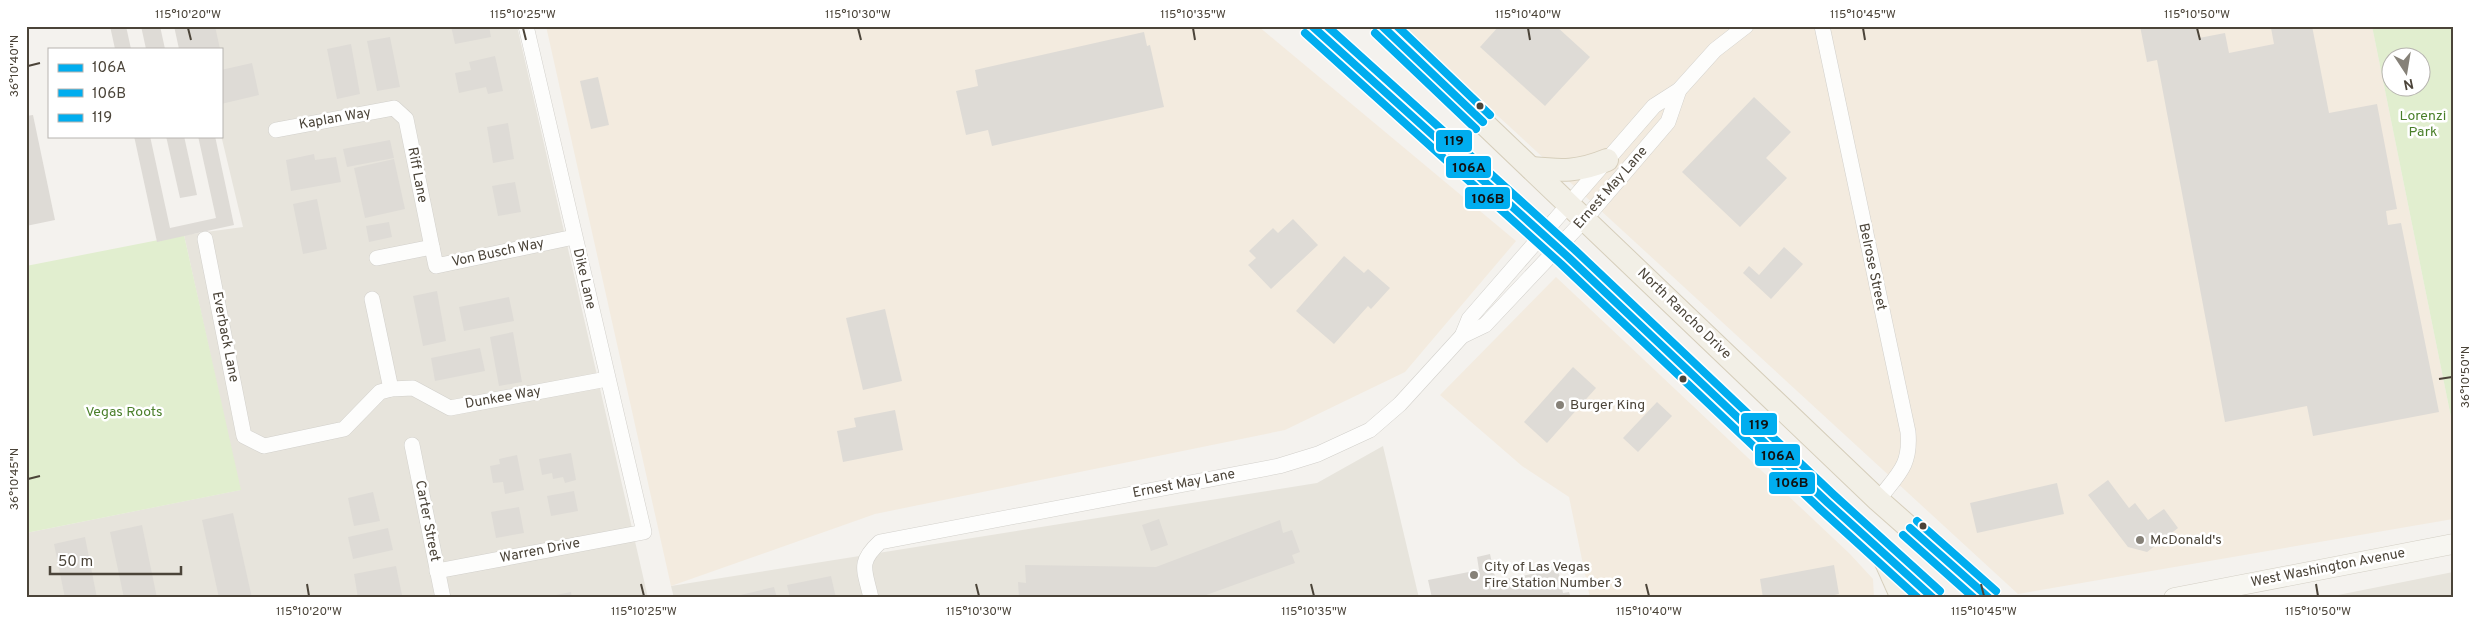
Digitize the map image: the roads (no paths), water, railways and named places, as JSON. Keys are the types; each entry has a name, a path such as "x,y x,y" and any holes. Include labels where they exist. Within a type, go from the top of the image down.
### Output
{"main road":[{"path":"1312,26 1550,240 1933,598"},
{"name":"North Rancho Drive","path":"1382,26 1878,500 1989,598"},
{"path":"1531,168 1574,171 1586,169 1607,160"},
{"name":"West Washington Avenue","path":"2174,598 2228,592 2453,544"},
{"path":"1878,548 1897,582 1902,598"}],"street":[{"name":"Dike Lane","path":"526,26 644,532"},
{"name":"Ernest May Lane","path":"1462,336 1485,325 1550,240 1569,203 1654,106 1679,90 1715,50 1746,26"},
{"name":"Belrose Street","path":"1822,26 1908,432 1909,449 1906,463 1878,500"},
{"name":"Ernest May Lane","path":"872,598 864,566 867,554 880,542 1279,466 1318,454 1370,430 1400,404 1462,336 1469,319 1550,240 1585,219 1668,122 1679,90"},
{"name":"Kaplan Way","path":"276,130 394,108"},
{"name":"Riff Lane","path":"394,108 406,120 432,247"},
{"name":"Von Busch Way","path":"377,258 432,247 436,266 574,238"},
{"name":"Everback Lane","path":"205,239 244,436 264,446 344,429 380,392 391,389"},
{"path":"372,299 391,389"},
{"name":"Dunkee Way","path":"391,389 413,388 450,408 607,379"},
{"name":"Carter Street","path":"412,444 443,598"},
{"name":"Warren Drive","path":"437,571 644,532"}],"place":[{"name":"Burger King","path":"1560,405"},
{"name":"McDonald's","path":"2140,540"},
{"name":"City of Las Vegas Fire Station Number 3","path":"1474,575"}],"park label":[{"name":"Lorenzi Park","path":"2423,124"},
{"name":"Vegas Roots","path":"124,412"}]}
